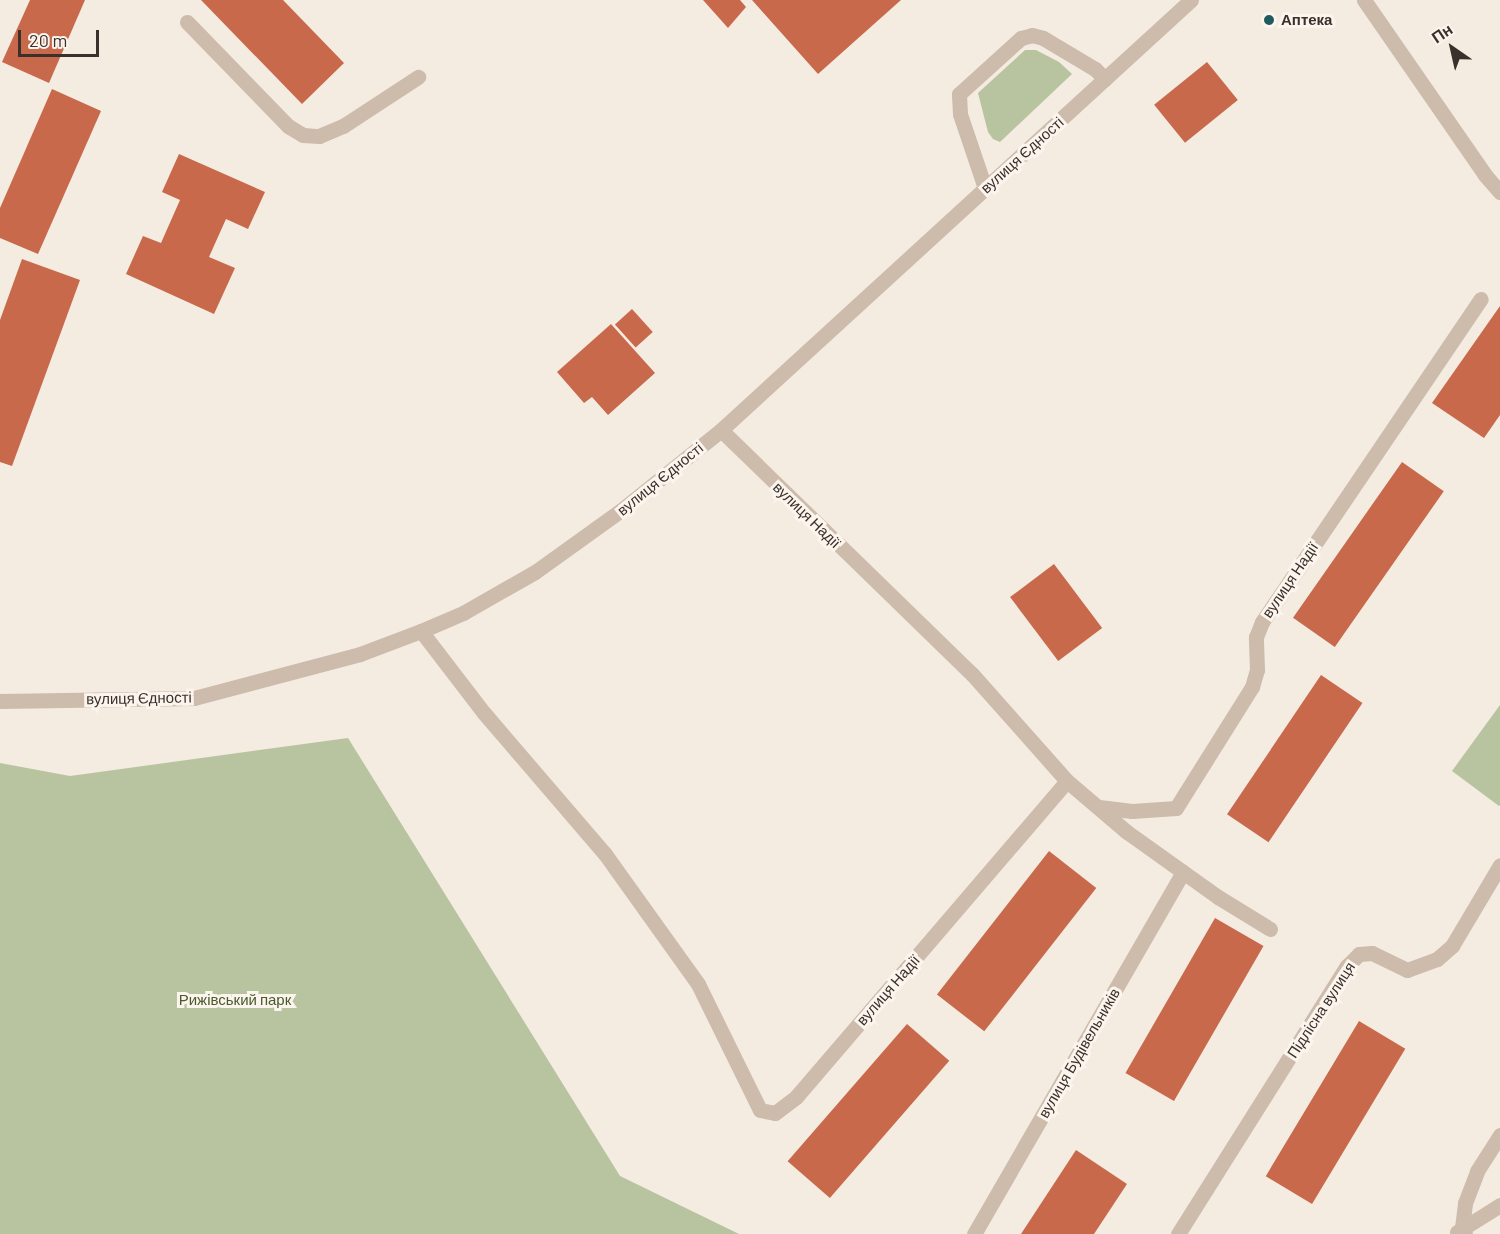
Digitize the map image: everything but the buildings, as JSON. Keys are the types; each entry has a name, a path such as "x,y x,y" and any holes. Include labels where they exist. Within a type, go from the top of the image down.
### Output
{"street":[{"name":"вулиця Єдності","path":"0,701 194,698 360,654 463,613 535,572 620,511 721,430 1191,0"},
{"path":"1364,0 1485,175 1500,192"},
{"path":"187,22 288,126 303,135 319,136 343,126 418,77"},
{"path":"985,188 960,114 959,94 1020,38 1032,35 1043,38 1095,69 1105,79"},
{"name":"вулиця Надії","path":"1098,807 1132,811 1176,807 1252,687 1257,670 1256,637 1262,622 1481,299"},
{"name":"вулиця Надії","path":"721,430 972,674 1067,781 1183,872 1270,929"},
{"name":"вулиця Надії","path":"421,631 484,713 604,854 698,984 760,1110 775,1113 796,1097 1067,781"},
{"name":"Підлісна вулиця","path":"1178,1234 1347,966 1359,954 1372,953 1407,970 1437,959 1452,946 1500,865"},
{"name":"вулиця Будівельників","path":"974,1234 1183,872"},
{"path":"1460,1232 1465,1203 1477,1171 1500,1135"},
{"path":"1460,1232 1500,1204"}],"green space":[{"path":"1025,50 1036,50 1059,62 1072,74 1000,142 993,139 988,132 978,93"},
{"path":"1500,705 1500,805 1499,806 1452,771"},
{"name":"Рижівський парк","path":"348,738 620,1176 739,1234 0,1234 0,763 70,776"}],"place":[{"name":"Аптека","path":"1269,20"}]}
